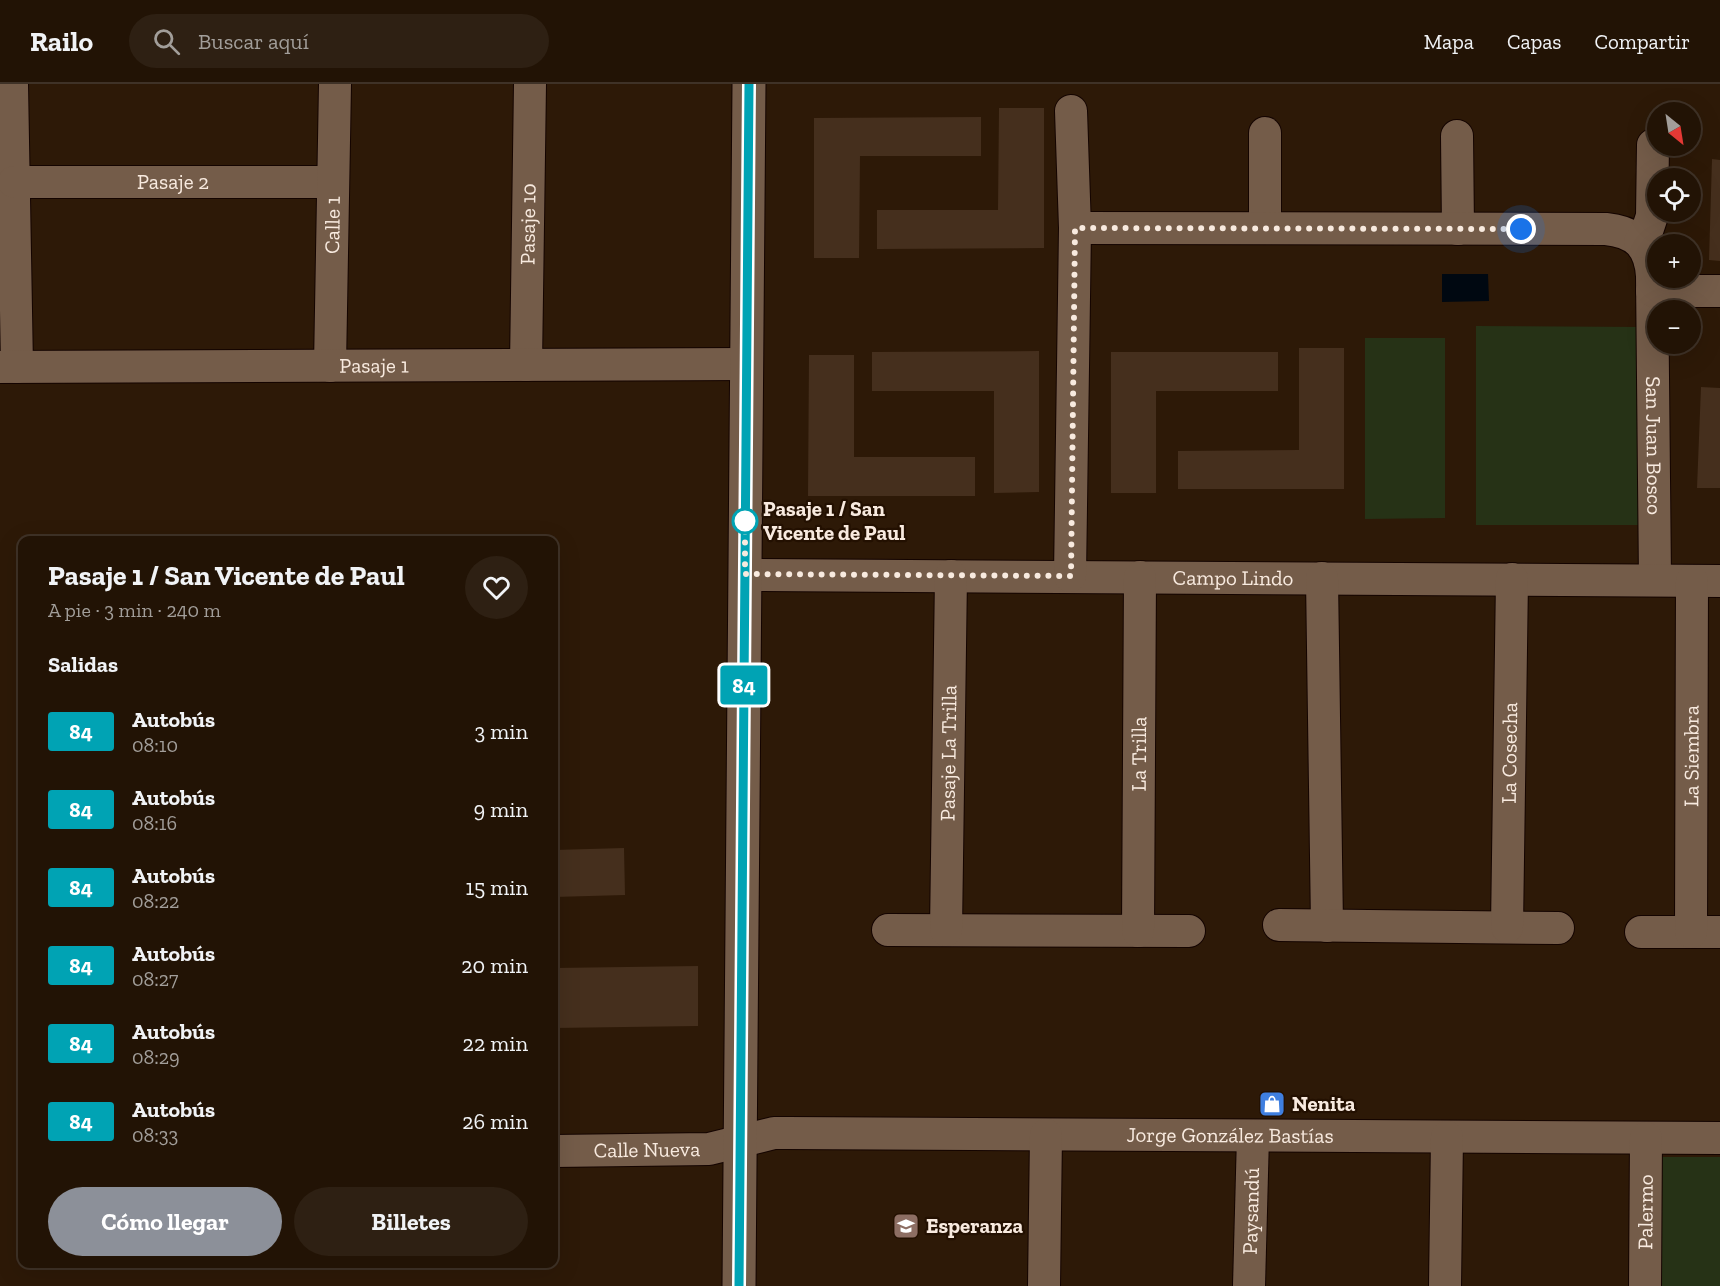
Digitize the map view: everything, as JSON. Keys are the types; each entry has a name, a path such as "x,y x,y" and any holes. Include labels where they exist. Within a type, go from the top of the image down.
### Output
{"street":[{"path":"8,367 14,182 12,84"},
{"name":"Calle 1","path":"330,366 335,84"},
{"name":"Pasaje 10","path":"526,365 530,84"},
{"path":"739,1286 749,84"},
{"path":"1071,111 1075,228 1071,576"},
{"path":"1265,133 1265,228"},
{"path":"1457,136 1458,229"},
{"path":"1075,228 1606,229 1630,234 1640,242 1652,216 1653,156"},
{"name":"Pasaje 2","path":"14,182 333,182"},
{"name":"San Juan Bosco","path":"1640,242 1651,263 1655,580"},
{"path":"1652,291 1720,291"},
{"name":"Pasaje 1","path":"8,367 746,364"},
{"name":"Campo Lindo","path":"745,574 1706,581"},
{"name":"Pasaje La Trilla","path":"946,930 951,576"},
{"name":"La Trilla","path":"1137,931 1140,577"},
{"path":"1322,578 1327,926"},
{"name":"La Cosecha","path":"1507,927 1512,579"},
{"name":"La Siembra","path":"1641,932 1706,932 1706,581"},
{"path":"1279,925 1558,928"},
{"path":"888,930 1189,931"},
{"name":"Jorge González Bastías","path":"740,1141 774,1133 1720,1138"},
{"path":"1044,1286 1046,1135"},
{"name":"Paysandú","path":"1249,1286 1253,1136"},
{"path":"1445,1286 1447,1137"},
{"name":"Palermo","path":"1645,1286 1647,1138"},
{"name":"Calle Nueva","path":"558,1151 709,1149 740,1141"}],"green space":[{"path":"1476,326 1641,327 1638,525 1476,525"},
{"path":"1365,338 1445,338 1445,518 1365,519"},
{"path":"1660,1157 1720,1157 1720,1286 1658,1286"}],"shaded area":[{"path":"1442,274 1488,274 1489,301 1442,302"}],"building":[{"path":"999,108 1044,108 1044,248 877,249 877,210 998,210"},
{"path":"981,117 981,156 860,156 859,258 814,258 814,118"},
{"path":"1712,159 1720,160 1720,261 1709,260"},
{"path":"1299,348 1344,348 1344,489 1178,489 1178,451 1299,450"},
{"path":"1039,351 1039,492 994,493 994,391 872,391 872,352"},
{"path":"1111,352 1278,352 1278,391 1156,391 1156,493 1111,493"},
{"path":"809,355 854,355 854,457 975,457 975,496 808,496"},
{"path":"1701,387 1720,388 1720,488 1697,488"},
{"path":"624,848 625,895 558,897 558,850"},
{"path":"698,966 698,1026 558,1028 558,968"}],"bus line":[{"name":"84","path":"739,1286 749,84"}],"place":[{"name":"Pasaje 1 / San Vicente de Paul","path":"745,521"},
{"name":"Nenita","path":"1272,1104"},
{"name":"Esperanza","path":"906,1226"}],"route":[{"path":"745,521 745,574 1071,576 1075,228 1521,229"}]}
